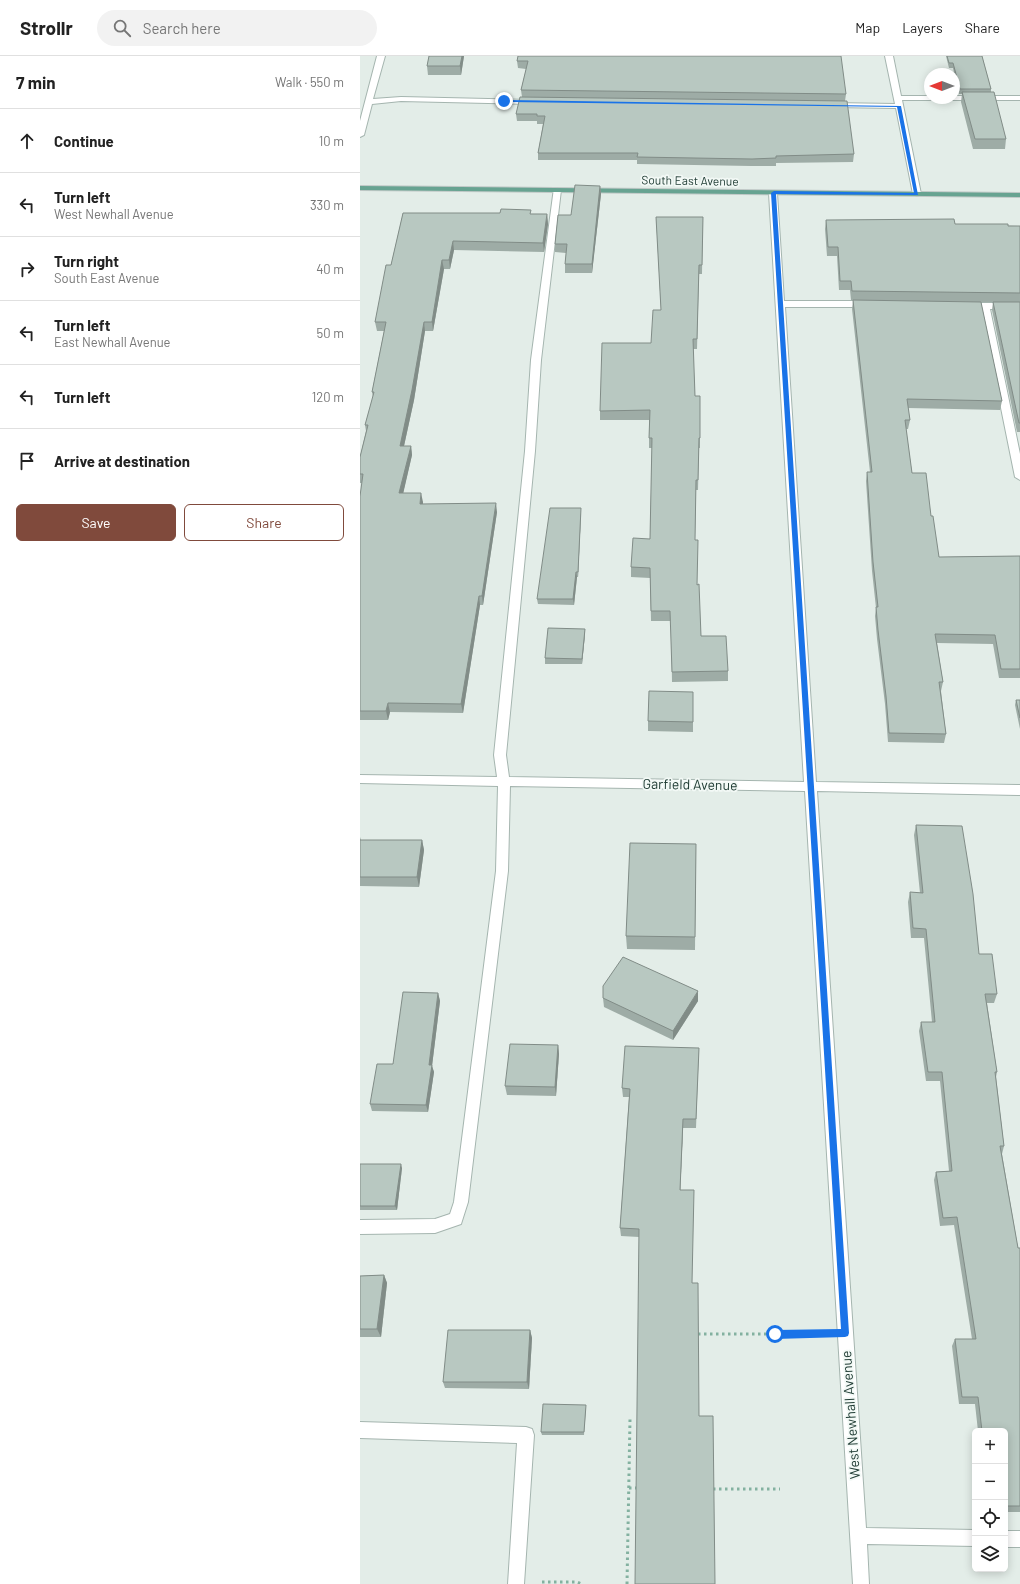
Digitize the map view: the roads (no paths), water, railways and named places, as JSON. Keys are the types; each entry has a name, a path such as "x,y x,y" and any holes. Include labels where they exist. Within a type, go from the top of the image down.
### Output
{"main road":[{"name":"South East Avenue","path":"360,188 1020,195"}],"street":[{"path":"360,135 381,56"},
{"path":"889,56 917,194"},
{"path":"960,98 1020,98"},
{"path":"369,102 401,99 543,102"},
{"path":"820,105 898,102 924,99"},
{"path":"360,1227 435,1226 456,1219 461,1202 502,872 504,781 500,755 530,451 536,360 557,190"},
{"name":"West Newhall Avenue","path":"774,193 861,1584"},
{"path":"780,304 876,304"},
{"path":"961,306 1020,306"},
{"path":"985,307 1020,477"},
{"name":"Garfield Avenue","path":"360,779 1020,790"},
{"path":"360,1432 526,1435 516,1583"},
{"path":"858,1536 972,1538"},
{"path":"1008,1539 1020,1539"}]}
